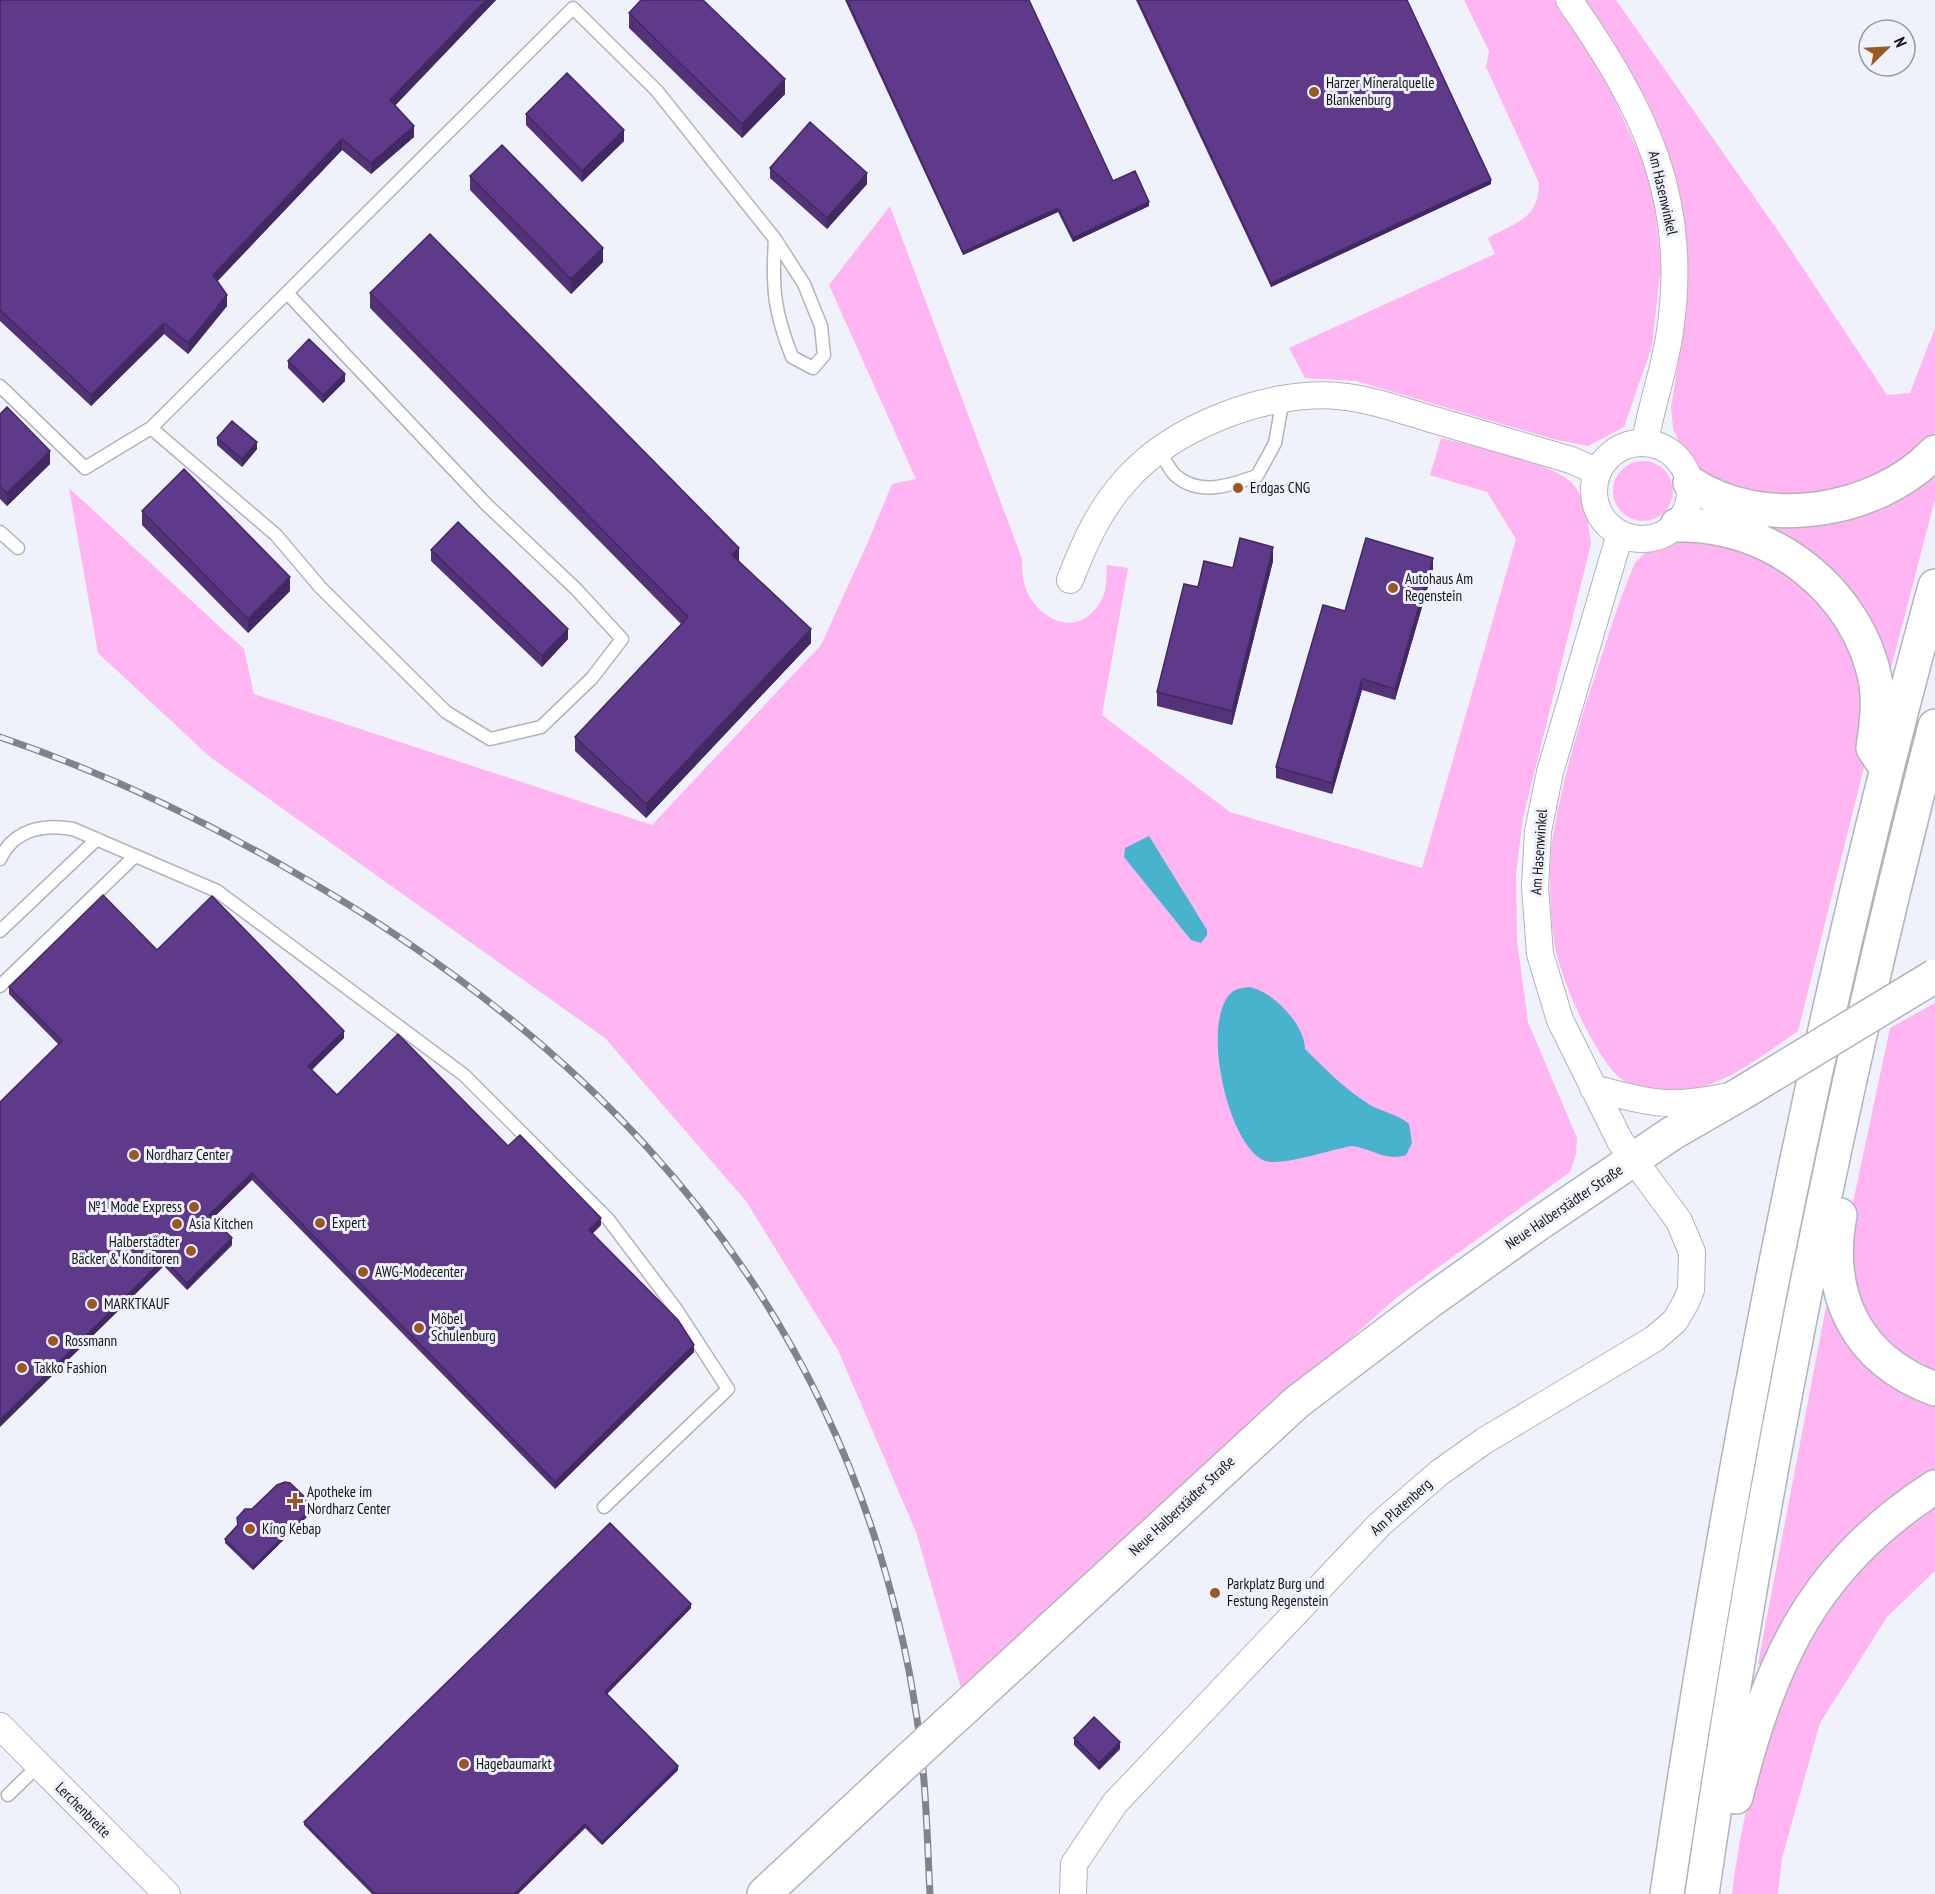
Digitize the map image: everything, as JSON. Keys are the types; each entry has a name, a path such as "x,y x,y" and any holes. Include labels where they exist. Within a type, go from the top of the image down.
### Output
{"main road":[{"path":"1690,483 1704,492 1746,506 1835,507 1869,497 1896,484 1935,452"},
{"path":"1677,525 1713,526 1772,547 1813,574 1833,594 1852,620 1870,660 1878,708 1874,748 1887,769"},
{"path":"1666,1894 1702,1660 1752,1389 1822,1046 1887,769 1935,586"},
{"path":"1702,1894 1763,1516 1828,1185 1896,884 1935,726"},
{"name":"Neue Halberstädter Straße","path":"764,1894 1297,1402 1490,1258 1633,1160 1935,976"},
{"path":"1828,1185 1842,1207 1836,1254 1843,1300 1850,1319 1861,1336 1888,1366 1905,1377 1935,1389"},
{"path":"1712,1822 1735,1799 1764,1698 1787,1647 1815,1600 1866,1539 1935,1487"}],"street":[{"name":"Am Hasenwinkel","path":"1569,0 1610,59 1634,103 1659,163 1671,220 1675,275 1670,333 1646,442"},
{"path":"1070,580 1087,534 1125,480 1160,451 1203,425 1243,409 1283,398 1338,396 1380,403 1571,460 1598,472"},
{"path":"1646,442 1666,449 1686,469 1690,483 1688,505 1677,525 1665,534 1650,538 1635,538 1620,534 1609,526 1598,510 1594,491 1598,472 1604,460 1620,448 1646,442"},
{"name":"Am Hasenwinkel","path":"1620,534 1550,772 1536,858 1537,926 1546,981 1560,1020 1593,1088 1633,1160"},
{"path":"1593,1088 1648,1103 1666,1105 1692,1104 1742,1093"},
{"name":"Am Platenberg","path":"1072,1894 1074,1864 1115,1803 1380,1524 1439,1473 1484,1441 1654,1340 1675,1320 1692,1290 1692,1252 1679,1221 1633,1160"},
{"name":"Lerchenbreite","path":"0,1726 167,1894"}],"lane":[{"path":"0,386 85,468 151,428 573,8 657,91 775,239 804,284 821,326 824,355 813,368 792,357 777,318 773,277 775,239"},
{"path":"151,428 276,535 320,587 446,712 490,739 542,727 592,678 622,639 576,589 486,504 287,293"},
{"path":"1160,451 1175,475 1200,489 1235,484 1257,476 1275,443 1283,398"},
{"path":"0,532 18,548"},
{"path":"0,859 12,842 40,827 73,829 217,891 464,1075 608,1220 676,1309 728,1389 604,1507"},
{"path":"0,932 97,839"},
{"path":"0,986 135,856"},
{"path":"9,1795 39,1765"}],"shaded area":[{"path":"1464,0 1554,0 1595,57 1652,182 1661,264 1652,346 1624,427 1588,446 1553,439 1356,381 1305,378 1289,348 1495,254 1488,238 1524,218 1535,205 1539,183 1486,67 1489,51"},
{"path":"1583,0 1616,0 1785,241 1887,395 1910,393 1935,328 1935,433 1902,464 1822,496 1733,494 1701,473 1692,456 1679,443 1673,428 1671,407 1685,320 1687,245 1680,202 1664,140 1647,100"},
{"path":"890,206 1022,559 1028,595 1039,609 1058,621 1068,623 1078,621 1096,609 1103,597 1107,565 1128,568 1102,715 1230,812 1422,868 1516,539 1487,492 1430,475 1441,438 1530,461 1561,475 1572,483 1580,495 1588,520 1591,544 1523,818 1516,874 1517,940 1528,1022 1577,1138 1576,1155 1570,1172 1396,1298 961,1688 916,1532 838,1350 746,1201 605,1038 210,757 98,653 69,488 244,649 254,694 652,825 821,645 892,484 916,479 829,285"},
{"path":"1643,461 1660,466 1668,474 1673,491 1668,508 1660,516 1643,521 1626,516 1618,508 1613,491 1618,474 1626,466"},
{"path":"1935,466 1935,499 1890,672 1885,671 1769,535 1770,519"},
{"path":"1697,535 1795,568 1852,639 1870,719 1864,767 1798,1031 1729,1076 1690,1091 1670,1094 1640,1089 1616,1074 1603,1058 1579,1015 1557,955 1550,898 1550,867 1552,842 1566,773 1616,612 1635,563 1645,553"},
{"path":"1935,1003 1935,1377 1888,1351 1848,1287 1847,1231 1890,1028"},
{"path":"1826,1307 1834,1307 1871,1370 1905,1394 1935,1403 1935,1475 1768,1665 1758,1664"},
{"path":"1935,1506 1935,1571 1887,1617 1820,1723 1782,1858 1778,1894 1732,1894 1743,1825 1760,1758 1771,1724 1798,1660 1830,1603 1847,1581 1883,1547"}],"water":[{"path":"1149,836 1207,930 1207,935 1201,943 1191,940 1124,857 1125,848"},
{"path":"1249,987 1268,995 1286,1010 1300,1030 1305,1049 1344,1086 1370,1105 1409,1124 1412,1143 1406,1155 1385,1156 1352,1146 1293,1160 1271,1162 1263,1160 1250,1149 1238,1130 1229,1106 1218,1053 1218,1028 1223,1007 1232,992"}],"building":[{"path":"0,0 486,0 390,100 414,126 371,163 342,139 213,275 227,295 188,343 164,323 91,395 0,310"},
{"path":"641,0 703,0 785,79 742,124 629,13"},
{"path":"847,0 1029,0 1113,181 1135,171 1149,202 1073,238 1058,208 963,252"},
{"name":"Harzer Mineralquelle Blankenburg","path":"1138,0 1407,0 1491,180 1271,283"},
{"path":"567,73 624,130 582,171 526,114"},
{"path":"810,122 867,173 827,218 770,168"},
{"path":"502,145 603,248 571,279 470,176"},
{"path":"430,234 739,548 732,555 811,629 646,804 575,737 688,617 370,293"},
{"path":"309,339 345,374 323,395 288,361"},
{"path":"7,407 50,451 7,493 0,486 0,414"},
{"path":"232,421 257,442 242,459 217,438"},
{"path":"184,469 290,577 248,619 142,511"},
{"path":"458,522 568,629 542,656 431,550"},
{"path":"1240,538 1273,547 1232,711 1157,692 1184,584 1198,587 1204,561 1233,568"},
{"path":"1366,538 1433,558 1395,689 1362,679 1332,783 1276,767 1323,605 1345,611"},
{"path":"103,895 157,950 212,896 344,1031 308,1066 337,1095 398,1034 508,1146 520,1135 601,1218 589,1230 678,1320 694,1345 555,1482 252,1173 209,1215 232,1238 187,1283 164,1259 0,1420 0,1102 62,1041 9,987"},
{"path":"290,1483 314,1506 253,1567 225,1539 238,1525 237,1518 245,1509 252,1509 277,1485"},
{"path":"610,1523 691,1604 605,1692 678,1766 602,1842 585,1824 514,1894 376,1894 304,1822"},
{"path":"1094,1717 1120,1742 1099,1763 1074,1738"}],"railway":[{"path":"0,737 114,781 225,834 297,874 394,934 486,999 571,1071 648,1149 718,1233 779,1325 831,1424 873,1532 899,1625 913,1695 924,1784 930,1894"}],"place":[{"name":"Harzer Mineralquelle Blankenburg","path":"1314,92"},
{"name":"Erdgas CNG","path":"1238,488"},
{"name":"Autohaus Am Regenstein","path":"1393,588"},
{"name":"Nordharz Center","path":"134,1155"},
{"name":"№1 Mode Express","path":"194,1207"},
{"name":"Expert","path":"320,1223"},
{"name":"Asia Kitchen","path":"177,1224"},
{"name":"Halberstädter Bäcker & Konditoren","path":"191,1251"},
{"name":"AWG-Modecenter","path":"363,1272"},
{"name":"MARKTKAUF","path":"92,1304"},
{"name":"Möbel Schulenburg","path":"419,1328"},
{"name":"Rossmann","path":"53,1341"},
{"name":"Takko Fashion","path":"22,1368"},
{"name":"Apotheke im Nordharz Center","path":"295,1501"},
{"name":"King Kebap","path":"250,1529"},
{"name":"Parkplatz Burg und Festung Regenstein","path":"1215,1593"},
{"name":"Hagebaumarkt","path":"464,1764"}]}
